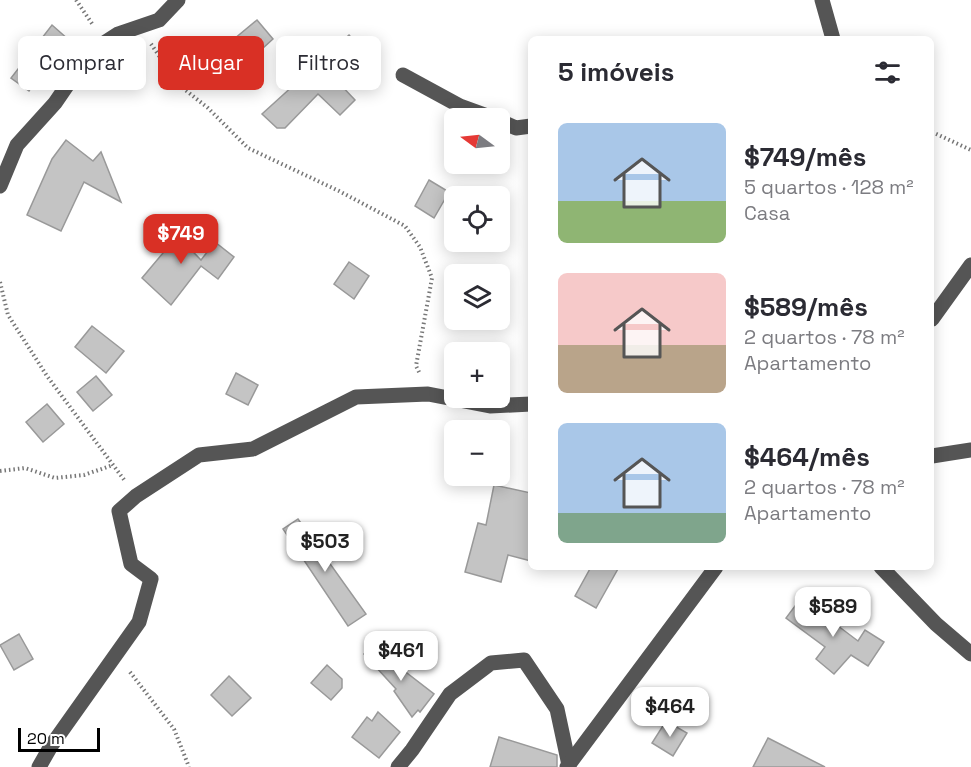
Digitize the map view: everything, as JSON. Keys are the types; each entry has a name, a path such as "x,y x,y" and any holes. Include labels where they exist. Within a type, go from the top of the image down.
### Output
{"street":[{"path":"115,36 159,20 178,0"},
{"path":"822,0 832,36"},
{"path":"403,75 466,108"},
{"path":"0,186 17,145 64,90"},
{"path":"510,125 516,128 528,126"},
{"path":"934,316 971,265"},
{"path":"39,767 51,746 139,622 150,579 131,564 119,511 136,496 200,455 253,449 356,397 428,394 490,406 528,404"},
{"path":"934,456 971,450"},
{"path":"568,766 714,570"},
{"path":"884,570 936,624 971,654"},
{"path":"398,767 450,694 491,663 524,660 557,709 568,766"}],"path":[{"path":"76,0 100,36"},
{"path":"141,27 179,85 208,108 248,148 339,190 405,226 420,247 432,278 416,366 428,394"},
{"path":"934,133 971,150"},
{"path":"0,282 8,315 47,376 136,496"},
{"path":"0,471 25,468 55,478 84,475 112,465"},
{"path":"117,655 174,729 189,767"}],"building":[{"path":"257,20 273,39 264,47 264,36 238,36"},
{"path":"52,25 64,36 43,36"},
{"path":"18,69 18,83 11,78"},
{"path":"288,90 346,90 355,100 340,115 318,94 285,128 277,128 262,114"},
{"path":"66,140 93,161 101,152 121,202 84,182 61,231 27,215 52,159"},
{"path":"429,180 444,189 444,201 434,218 415,206"},
{"path":"167,225 201,260 215,242 234,257 218,279 201,266 171,305 142,278 163,253 151,241"},
{"path":"349,262 369,276 354,299 334,284"},
{"path":"92,326 124,351 106,373 75,347"},
{"path":"236,373 258,385 248,405 226,394"},
{"path":"96,376 112,395 93,411 77,392"},
{"path":"47,404 64,424 43,442 26,422"},
{"path":"494,486 528,492 528,560 508,555 501,582 465,572 478,523 486,525"},
{"path":"298,519 366,614 348,626 283,529"},
{"path":"589,570 617,570 596,608 575,596"},
{"path":"801,598 858,641 865,630 884,642 868,666 851,655 834,674 816,659 825,647 786,618"},
{"path":"19,634 33,659 14,670 0,645"},
{"path":"372,646 434,694 420,712 418,710 412,717 394,691 396,689 364,654"},
{"path":"327,665 342,679 342,688 331,700 311,683"},
{"path":"229,676 251,698 232,716 211,695"},
{"path":"378,712 400,732 379,758 352,737 367,717 372,721"},
{"path":"666,721 687,733 673,756 652,743"},
{"path":"499,737 557,755 557,767 490,767"},
{"path":"768,738 825,767 753,767"}]}
